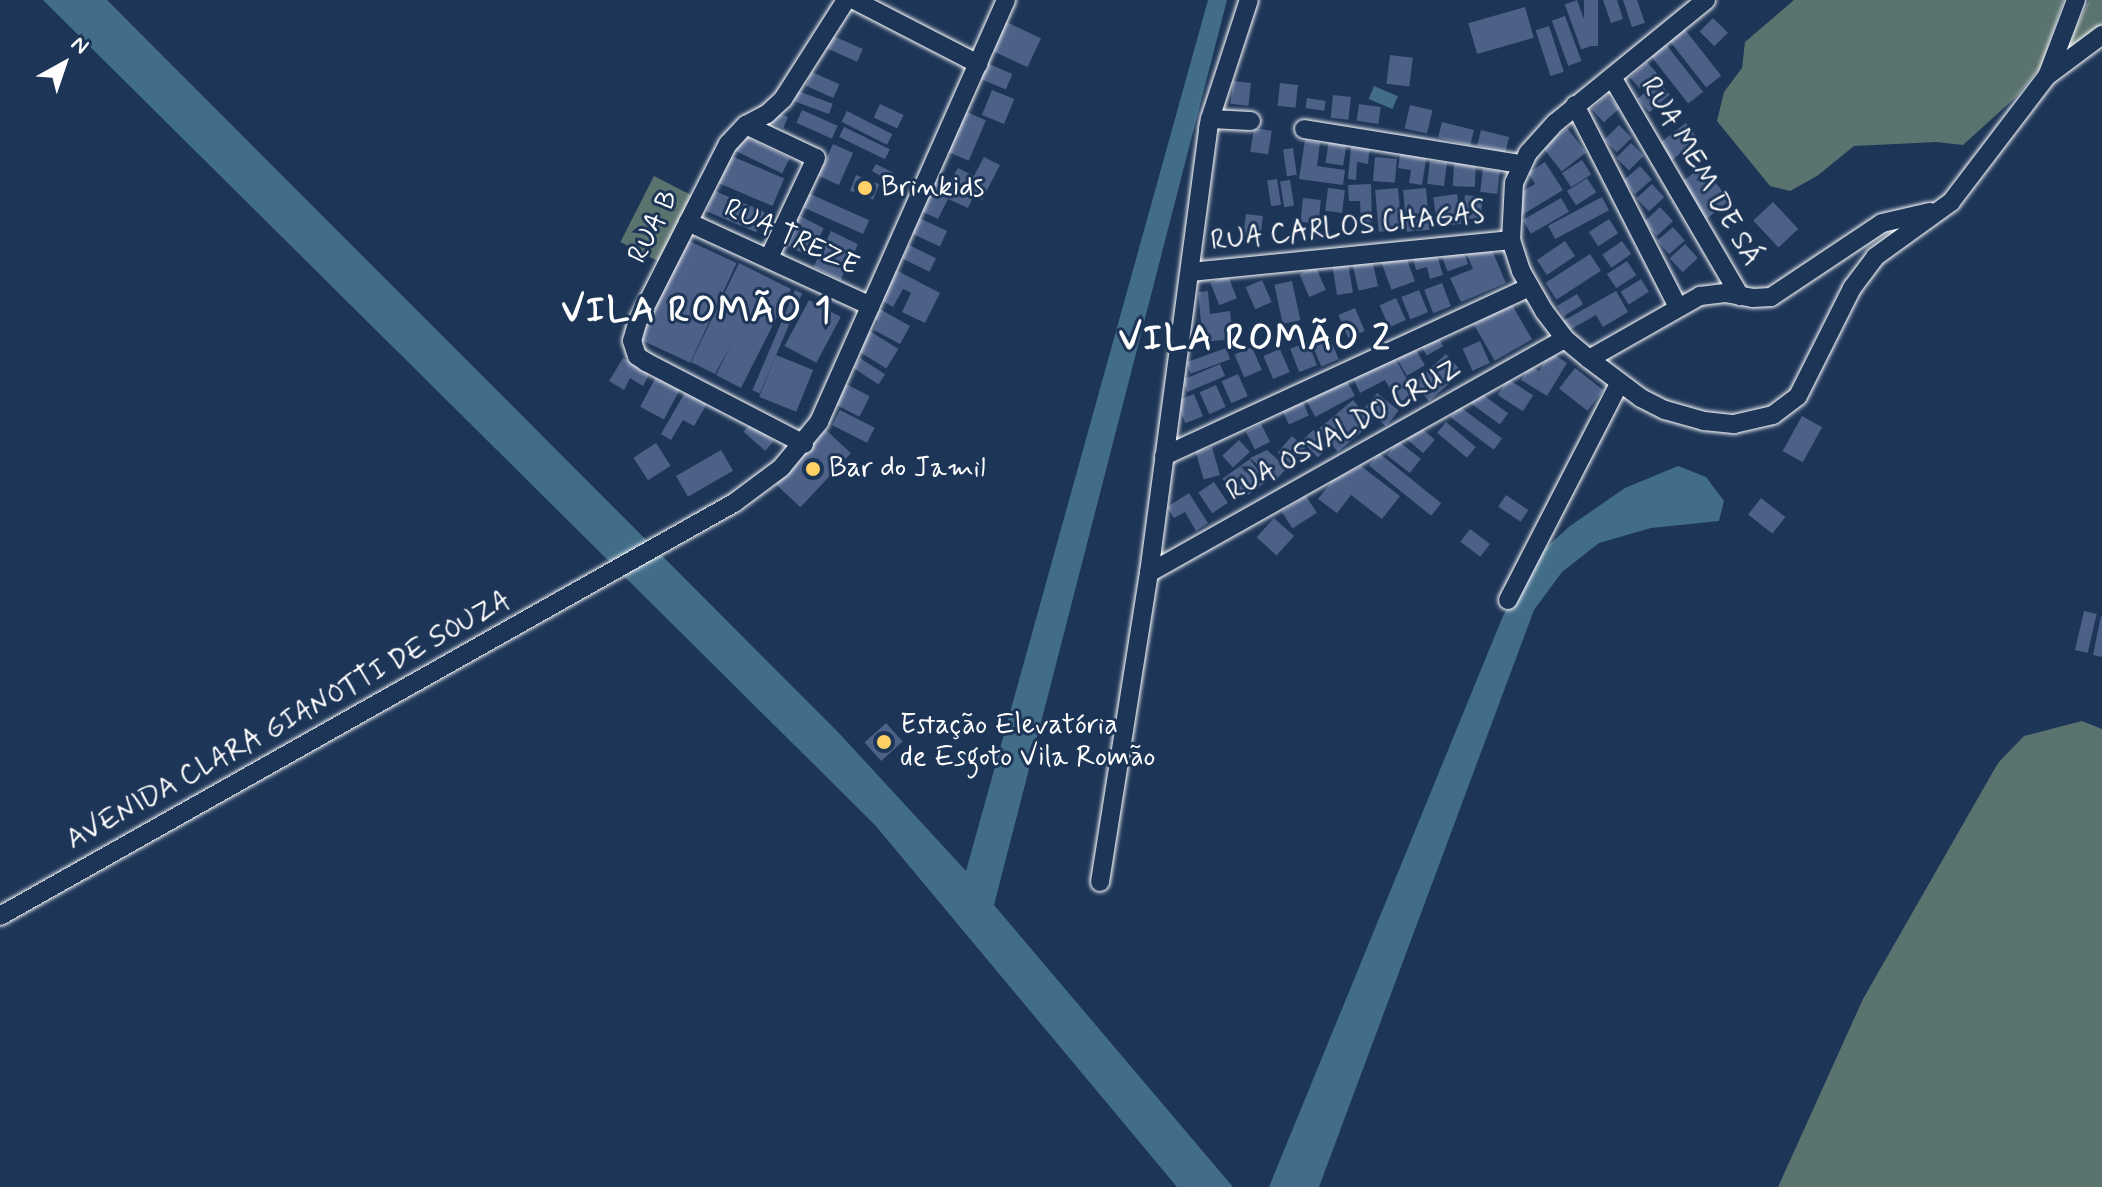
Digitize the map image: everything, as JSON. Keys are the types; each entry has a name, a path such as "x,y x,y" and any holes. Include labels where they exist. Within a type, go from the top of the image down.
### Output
{"street":[{"path":"741,130 767,114 783,99 846,0"},
{"path":"854,0 978,64"},
{"name":"AVENIDA CLARA GIANOTTI DE SOUZA","path":"0,916 754,489 804,444 819,422 1006,0"},
{"path":"1100,882 1149,573 1210,119 1249,0"},
{"path":"1706,0 1575,105 1540,139 1521,164 1514,183 1511,240 1529,287 1565,339 1619,384 1665,410 1704,421 1734,424 1773,415 1788,406 1807,385 1852,288 1875,257 1951,202 2047,76 2102,35"},
{"path":"2047,76 2076,0"},
{"name":"RUA MEM DE SÁ","path":"1612,77 1740,296"},
{"path":"1575,105 1678,307"},
{"path":"1210,119 1251,121"},
{"path":"1304,129 1521,164"},
{"path":"741,130 816,158 769,258"},
{"name":"RUA B","path":"741,130 688,222 637,323 633,349 646,362 804,444"},
{"path":"1589,359 1678,307 1713,293 1771,297 1882,223 1928,213 1951,202"},
{"name":"RUA TREZE","path":"688,222 871,306"},
{"name":"RUA CARLOS CHAGAS","path":"1190,272 1511,240"},
{"path":"1164,456 1529,287"},
{"name":"RUA OSVALDO CRUZ","path":"1149,573 1565,339"},
{"path":"1508,600 1619,384"}],"green space":[{"path":"1794,0 2064,0 2041,66 2017,96 1963,145 1936,142 1854,146 1817,176 1790,191 1770,186 1717,121 1724,92 1742,68 1745,42"},
{"path":"2089,0 2102,0 2102,25 2065,52"},
{"path":"654,176 695,197 661,263 620,242"},
{"path":"2082,721 2102,729 2102,1187 1778,1187 1863,999 1998,763 2024,736"}],"water":[{"path":"43,0 107,0 838,732 966,871 1208,0 1227,0 994,905 1233,1187 1177,1187 875,825"},
{"path":"1374,86 1398,96 1392,109 1369,99"},
{"path":"1678,466 1706,477 1724,501 1719,521 1651,528 1599,543 1562,572 1534,610 1319,1187 1269,1187 1503,616 1540,553 1570,526 1625,488"}],"building":[{"path":"1577,0 1593,45 1581,50 1565,4"},
{"path":"1584,0 1598,0 1598,46 1584,46"},
{"path":"1603,0 1617,0 1623,19 1611,23"},
{"path":"1623,0 1637,0 1645,23 1632,27"},
{"path":"1525,7 1534,38 1477,54 1468,23"},
{"path":"1565,16 1581,61 1568,66 1552,21"},
{"path":"1713,18 1728,33 1714,46 1700,31"},
{"path":"1002,20 1041,38 1027,67 988,49"},
{"path":"1549,26 1564,72 1551,76 1536,30"},
{"path":"1683,27 1721,76 1706,88 1668,39"},
{"path":"829,34 863,49 857,62 823,47"},
{"path":"1665,43 1703,92 1688,104 1650,55"},
{"path":"1390,55 1413,58 1409,87 1386,84"},
{"path":"982,61 1012,74 1006,90 975,77"},
{"path":"1647,62 1657,73 1640,89 1630,77"},
{"path":"812,72 839,84 833,98 806,86"},
{"path":"1233,81 1251,83 1248,106 1231,104"},
{"path":"1658,81 1670,95 1649,112 1638,99"},
{"path":"1280,83 1298,85 1295,108 1278,106"},
{"path":"992,90 1014,99 1004,124 982,115"},
{"path":"798,91 833,104 829,114 794,101"},
{"path":"1333,95 1351,97 1348,120 1331,118"},
{"path":"1607,95 1619,108 1604,122 1592,109"},
{"path":"1307,98 1326,101 1324,111 1305,108"},
{"path":"880,104 904,115 897,129 874,118"},
{"path":"1359,104 1381,107 1378,124 1357,121"},
{"path":"1410,105 1432,110 1427,134 1405,128"},
{"path":"802,110 838,126 832,139 796,123"},
{"path":"962,110 986,120 969,161 945,151"},
{"path":"847,111 892,134 887,145 842,122"},
{"path":"776,112 788,117 783,128 771,123"},
{"path":"1442,122 1474,130 1470,146 1438,138"},
{"path":"1686,123 1699,140 1671,160 1659,143"},
{"path":"1619,125 1632,138 1617,153 1604,140"},
{"path":"844,127 890,149 885,159 839,137"},
{"path":"1254,128 1272,131 1268,155 1250,152"},
{"path":"1567,128 1586,152 1562,172 1543,147"},
{"path":"1481,130 1509,137 1505,153 1477,146"},
{"path":"742,135 790,158 782,174 735,150"},
{"path":"1305,140 1320,143 1317,166 1345,170 1343,185 1299,179"},
{"path":"1329,140 1347,143 1343,166 1325,163"},
{"path":"1631,143 1644,156 1629,171 1616,158"},
{"path":"833,144 853,153 839,185 819,176"},
{"path":"1351,145 1370,146 1368,164 1357,162 1356,180 1348,179"},
{"path":"1293,148 1297,175 1287,176 1283,149"},
{"path":"1401,149 1427,153 1422,185 1409,183 1411,170 1398,168"},
{"path":"729,155 784,178 773,206 717,183"},
{"path":"984,157 1000,165 982,200 949,183 958,168 974,176"},
{"path":"1375,157 1397,159 1395,183 1373,181"},
{"path":"1582,160 1591,174 1571,187 1562,173"},
{"path":"1430,161 1447,163 1444,186 1427,184"},
{"path":"1454,162 1476,163 1475,187 1453,186"},
{"path":"1545,162 1563,190 1517,218 1519,193 1535,184 1528,173"},
{"path":"876,164 894,173 889,181 872,171"},
{"path":"1640,166 1652,180 1635,194 1623,180"},
{"path":"1702,166 1730,200 1706,220 1678,186"},
{"path":"1483,169 1500,171 1497,194 1480,192"},
{"name":"Brinkids","path":"856,175 879,184 873,200 850,191"},
{"path":"1587,178 1596,192 1576,205 1567,191"},
{"path":"1277,179 1281,205 1271,206 1267,181"},
{"path":"931,180 972,199 968,208 948,199 938,219 917,209"},
{"path":"1290,180 1294,206 1284,207 1280,182"},
{"path":"1371,184 1372,222 1361,222 1360,201 1349,201 1348,185"},
{"path":"1652,184 1664,197 1649,211 1637,198"},
{"path":"1328,188 1345,190 1342,213 1325,211"},
{"path":"1398,188 1402,230 1379,232 1375,190"},
{"path":"1426,188 1430,230 1407,232 1403,190"},
{"path":"715,191 765,212 756,232 706,211"},
{"path":"808,193 869,220 863,234 802,207"},
{"path":"1457,194 1461,224 1437,227 1433,197"},
{"path":"1465,195 1483,197 1480,220 1463,218"},
{"path":"1602,197 1609,210 1555,239 1548,226"},
{"path":"1303,198 1321,200 1318,224 1300,222"},
{"path":"1561,198 1569,212 1531,234 1523,220"},
{"path":"1773,202 1798,229 1778,247 1753,220"},
{"path":"1660,207 1673,221 1657,236 1644,222"},
{"path":"1246,214 1263,216 1260,239 1243,237"},
{"path":"798,215 824,228 809,257 783,244"},
{"path":"919,218 947,231 940,247 912,233"},
{"path":"1609,219 1618,233 1598,246 1589,232"},
{"path":"1673,227 1685,241 1669,254 1657,241"},
{"path":"831,231 858,244 840,280 813,267"},
{"path":"685,239 737,263 690,363 639,339"},
{"path":"1565,241 1575,256 1547,275 1537,260"},
{"path":"1622,241 1631,254 1612,268 1602,255"},
{"path":"1685,244 1698,258 1683,272 1670,258"},
{"path":"909,245 936,258 929,272 902,258"},
{"path":"1491,248 1506,283 1461,302 1450,278 1473,269 1465,250"},
{"path":"1463,250 1468,264 1447,272 1442,258"},
{"path":"1436,252 1443,275 1430,279 1427,267 1416,270 1413,258"},
{"path":"1405,254 1415,281 1391,290 1382,263"},
{"path":"1590,254 1601,271 1556,300 1546,283"},
{"path":"1372,260 1378,286 1359,291 1353,264"},
{"path":"1627,261 1636,275 1616,288 1607,274"},
{"path":"1348,262 1353,293 1337,295 1332,265"},
{"path":"739,263 791,289 741,388 716,375 731,345 715,374 691,362"},
{"path":"1316,267 1326,290 1309,297 1299,274"},
{"path":"896,270 940,293 925,323 902,312 911,293 903,289 893,307 881,300"},
{"path":"1228,276 1237,298 1219,305 1210,283"},
{"path":"1641,279 1649,292 1629,304 1621,292"},
{"path":"1262,280 1272,302 1255,309 1246,287"},
{"path":"1292,281 1300,320 1283,324 1274,285"},
{"path":"1442,283 1451,306 1433,313 1424,290"},
{"path":"795,290 802,293 760,393 752,390"},
{"path":"1419,290 1428,312 1410,319 1401,297"},
{"path":"1208,291 1210,314 1230,311 1233,339 1203,342 1198,292"},
{"path":"1616,291 1628,312 1603,327 1596,315 1568,331 1563,321"},
{"path":"1577,294 1583,304 1563,316 1557,306"},
{"path":"1396,298 1406,320 1389,327 1380,305"},
{"path":"809,300 841,317 816,363 785,346"},
{"path":"1511,303 1532,339 1495,361 1474,324"},
{"path":"878,308 910,326 900,344 874,330 878,321 872,318"},
{"path":"1355,308 1365,331 1348,338 1338,315"},
{"path":"868,330 899,349 886,369 856,350"},
{"path":"1437,335 1443,346 1427,356 1420,344"},
{"path":"1329,336 1339,359 1321,366 1312,343"},
{"path":"1480,341 1490,363 1472,371 1463,349"},
{"path":"1308,342 1317,365 1299,372 1290,349"},
{"path":"1252,347 1262,370 1244,377 1235,354"},
{"path":"1226,348 1230,359 1191,374 1187,362"},
{"path":"1415,348 1425,365 1407,376 1397,358"},
{"path":"1280,349 1290,372 1273,379 1263,356"},
{"path":"1550,352 1567,363 1547,396 1521,380 1530,366 1539,371"},
{"path":"1393,354 1415,394 1398,403 1385,380 1360,393 1352,376"},
{"path":"1446,354 1462,372 1429,401 1413,383"},
{"path":"776,355 813,370 796,412 759,397"},
{"path":"623,358 650,373 643,386 630,378 624,390 609,381"},
{"path":"860,358 885,374 879,384 853,368"},
{"path":"1220,364 1225,376 1187,392 1182,380"},
{"path":"1575,368 1603,390 1587,411 1559,388"},
{"path":"1238,374 1248,396 1231,403 1222,381"},
{"path":"657,375 681,388 664,419 640,407"},
{"path":"1346,379 1355,396 1315,417 1306,400"},
{"path":"1508,379 1533,395 1523,411 1498,395"},
{"path":"844,383 870,396 859,417 834,403"},
{"path":"1216,385 1226,407 1209,414 1200,392"},
{"path":"687,389 708,402 694,426 683,420 671,440 661,434"},
{"path":"1479,392 1508,413 1500,424 1471,403"},
{"path":"1377,393 1399,411 1386,426 1364,409"},
{"path":"1194,394 1203,416 1185,423 1176,401"},
{"path":"1302,400 1309,416 1289,424 1282,409"},
{"path":"1353,400 1372,423 1338,452 1319,429"},
{"path":"1459,406 1502,438 1494,450 1451,417"},
{"path":"840,410 875,428 867,443 832,425"},
{"path":"1802,416 1822,427 1803,462 1783,451"},
{"path":"752,422 774,441 765,451 743,432"},
{"path":"1446,422 1476,447 1467,458 1437,433"},
{"path":"1261,424 1270,442 1255,450 1246,432"},
{"path":"1419,426 1435,440 1423,453 1407,440"},
{"name":"Bar do Jamil","path":"826,430 851,453 800,507 776,484"},
{"path":"1313,430 1329,446 1318,458 1302,441"},
{"path":"1292,436 1306,448 1291,464 1278,453"},
{"path":"1239,440 1250,452 1233,467 1222,456"},
{"path":"1398,441 1421,459 1410,473 1387,455"},
{"path":"656,443 671,466 648,480 633,458"},
{"path":"1212,447 1220,475 1204,480 1196,452"},
{"path":"721,450 733,471 688,497 676,476"},
{"path":"1267,450 1287,468 1275,481 1250,458"},
{"path":"1379,453 1441,503 1431,516 1369,465"},
{"path":"1250,459 1266,482 1248,495 1222,479"},
{"path":"1361,466 1400,496 1382,519 1351,495 1337,513 1318,499 1332,481"},
{"path":"1214,482 1228,503 1212,513 1198,493"},
{"path":"1189,493 1208,523 1196,531 1185,512 1174,518 1167,507"},
{"path":"1506,495 1528,510 1521,522 1498,507"},
{"path":"1306,496 1317,513 1293,529 1282,512"},
{"path":"1761,498 1785,517 1772,534 1748,515"},
{"path":"1274,518 1294,536 1277,555 1257,537"},
{"path":"1470,529 1490,544 1480,557 1460,542"},
{"path":"2084,611 2097,614 2088,653 2075,650"},
{"path":"2102,617 2102,657 2093,655"},
{"name":"Estação Elevatória de Esgoto Vila Romão","path":"886,723 903,742 881,761 864,742"}],"place":[{"name":"Brinkids","path":"865,188"},
{"name":"Bar do Jamil","path":"813,469"},
{"name":"Estação Elevatória de Esgoto Vila Romão","path":"884,742"}],"district":[{"name":"VILA ROMÃO 1","path":"697,312"},
{"name":"VILA ROMÃO 2","path":"1255,340"}]}
